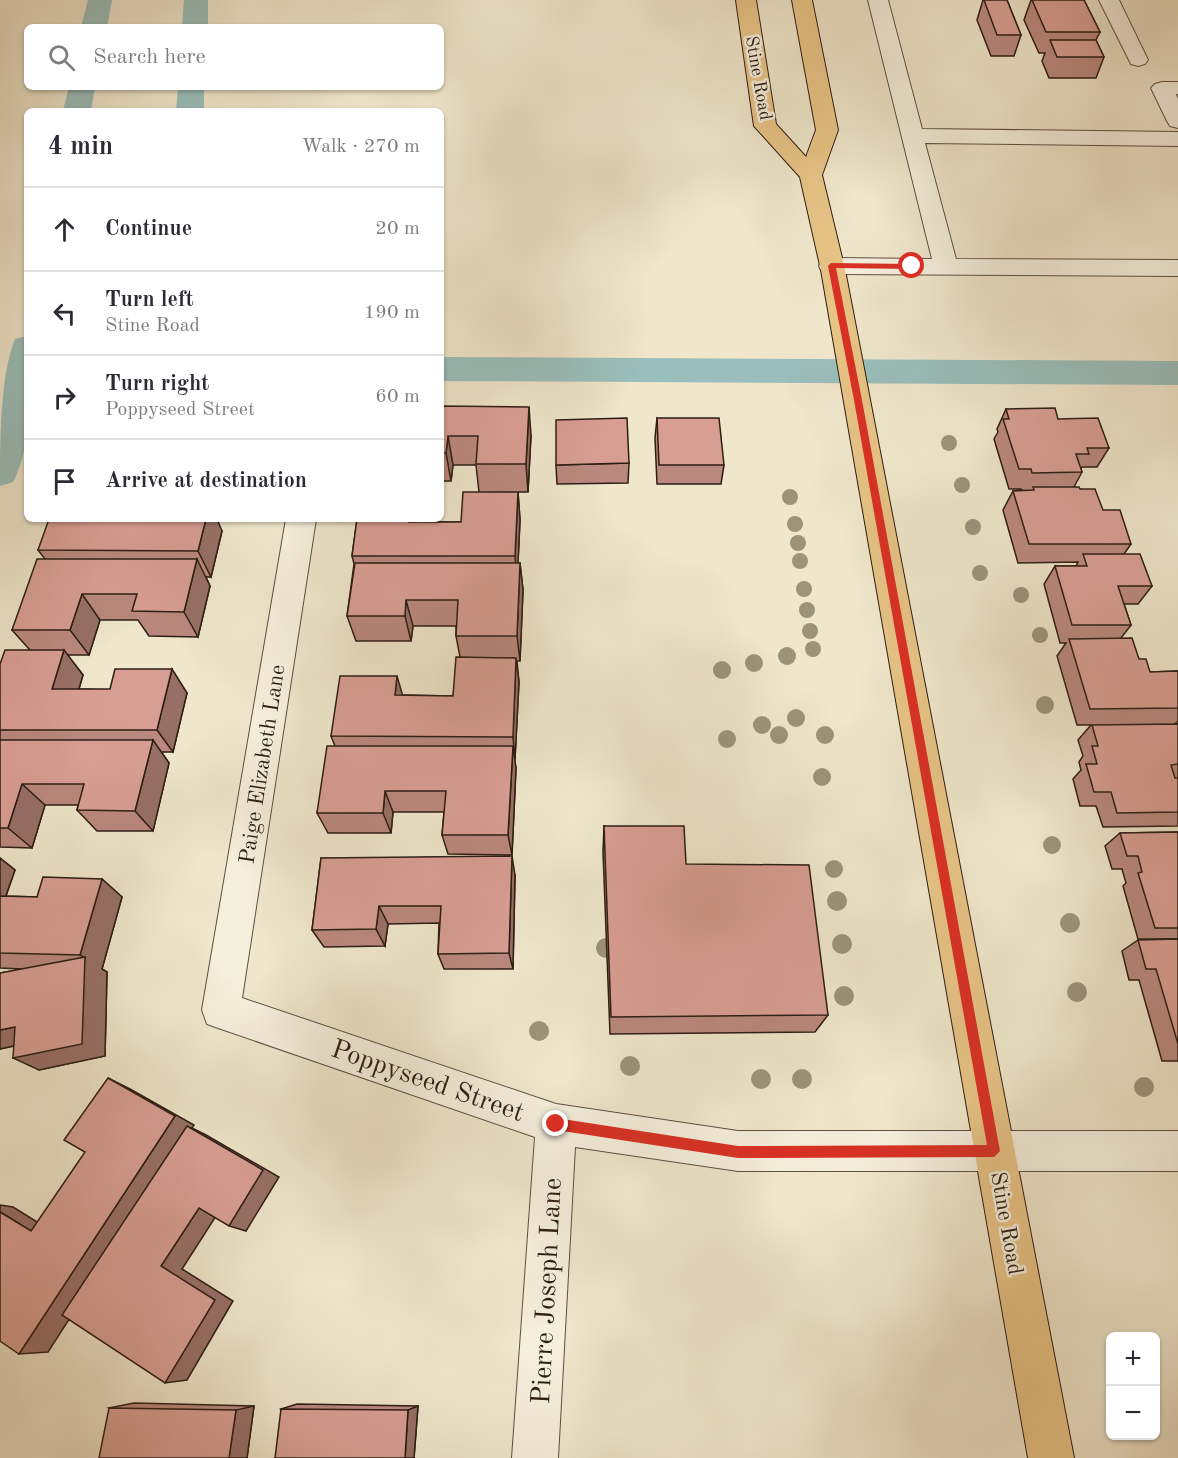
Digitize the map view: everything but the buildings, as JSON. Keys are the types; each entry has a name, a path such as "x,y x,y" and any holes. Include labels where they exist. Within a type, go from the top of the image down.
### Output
{"main road":[{"name":"Stine Road","path":"746,0 765,126 811,175 832,268 1051,1458"},
{"path":"802,0 827,130 811,175"}],"street":[{"path":"878,0 946,267"},
{"path":"1109,0 1138,60"},
{"path":"1178,88 1161,88 1178,121"},
{"path":"914,136 1178,139"},
{"path":"832,268 1178,268"},
{"name":"Paige Elizabeth Lane","path":"221,1010 301,522"},
{"name":"Poppyseed Street","path":"221,1010 556,1124 738,1152 1178,1151"},
{"name":"Pierre Joseph Lane","path":"535,1458 556,1124"}],"waterway":[{"path":"95,24 100,0"},
{"path":"195,24 196,0"},
{"path":"78,108 81,90"},
{"path":"190,108 191,90"},
{"path":"0,473 24,361"},
{"path":"444,369 1178,373"}],"route":[{"path":"556,1124 738,1152 994,1151 858,400 831,266 912,266"}]}
